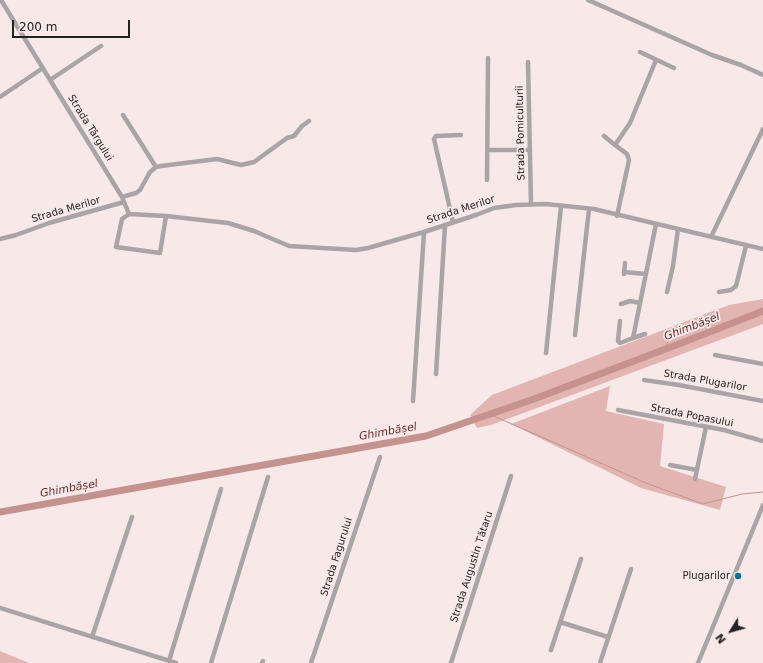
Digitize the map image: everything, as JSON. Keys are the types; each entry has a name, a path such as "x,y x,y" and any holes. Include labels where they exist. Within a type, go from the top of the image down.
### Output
{"street":[{"name":"Strada Târgului","path":"1,0 124,202"},
{"path":"588,0 712,55 741,65 763,75"},
{"path":"50,80 101,46"},
{"path":"640,52 674,68"},
{"path":"487,180 488,58"},
{"path":"615,145 630,123 656,60"},
{"name":"Strada Pomiculturii","path":"528,62 531,204"},
{"path":"0,96 43,68"},
{"path":"123,115 156,167"},
{"path":"122,197 136,193 140,190 150,172 156,167 167,164 217,159 237,164 250,164 294,136 302,126 309,121"},
{"path":"711,237 763,129"},
{"path":"453,222 434,139 436,136 461,135"},
{"path":"604,136 627,154 629,160 617,216"},
{"path":"488,150 530,150"},
{"path":"124,202 129,214 122,219 116,247 160,253 166,216"},
{"name":"Strada Merilor","path":"0,239 49,223 124,202"},
{"name":"Strada Merilor","path":"129,214 166,216 228,223 254,231 293,247 360,250 424,232 494,208 531,204 589,209 763,249"},
{"path":"546,353 561,206"},
{"path":"575,335 589,209"},
{"path":"633,338 656,224"},
{"path":"436,374 445,225"},
{"path":"667,292 673,266 678,229"},
{"path":"413,401 424,232"},
{"path":"719,292 731,290 736,286 746,246"},
{"path":"625,262 624,273 646,274"},
{"path":"621,304 630,302 640,303"},
{"path":"620,321 618,342 645,334"},
{"path":"714,355 763,364"},
{"name":"Strada Plugarilor","path":"644,380 763,401"},
{"name":"Strada Popasului","path":"618,410 733,432 763,441"},
{"path":"695,479 706,427"},
{"name":"Strada Fagurului","path":"311,663 380,457"},
{"path":"670,465 697,470"},
{"name":"Strada Augustin Tătaru","path":"451,663 511,476"},
{"path":"211,663 268,477"},
{"path":"169,661 222,489"},
{"path":"698,663 763,505"},
{"path":"92,637 132,517"},
{"path":"550,650 581,559"},
{"path":"600,663 631,569"},
{"path":"0,608 176,663"},
{"path":"560,622 608,637"}],"shaded area":[{"path":"763,299 763,324 491,425 477,428 470,415 492,395 729,305"},
{"path":"610,386 606,411 664,424 660,466 726,487 720,510 641,488 511,424"},
{"path":"0,651 29,663 0,663"}],"waterway":[{"name":"Ghimbășel","path":"0,512 426,436 534,399 763,311"},
{"name":"Ghimbășel","path":"664,350 668,342"},
{"path":"489,414 646,483 703,504 742,494 763,492"}],"place":[{"name":"Plugarilor","path":"738,576"}]}
